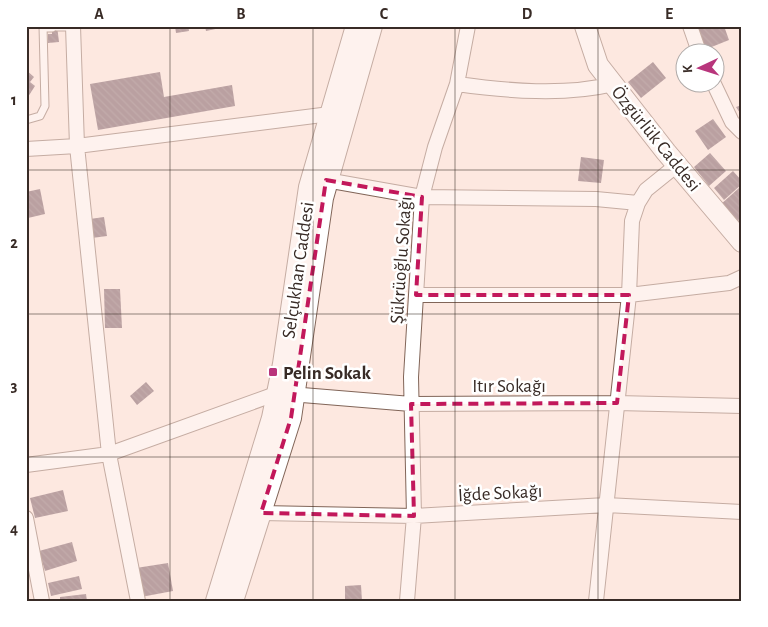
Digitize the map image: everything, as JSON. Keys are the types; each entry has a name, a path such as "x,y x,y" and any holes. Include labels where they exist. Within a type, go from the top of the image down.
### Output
{"street":[{"name":"Selçukhan Caddesi","path":"233,601 291,418 286,393 309,187 356,26"},
{"name":"Selçukhan Caddesi","path":"216,601 286,393 326,180 372,26"},
{"name":"Şükrüoğlu Sokağı","path":"407,601 414,516 411,404 422,197 435,147 457,84 468,26"},
{"name":"Özgürlük Caddesi","path":"585,26 598,65 742,242"},
{"path":"690,26 696,42"},
{"path":"73,27 77,146 109,454 138,601"},
{"path":"457,84 498,89 579,90 614,84"},
{"path":"718,92 732,122 742,132"},
{"path":"26,149 77,146 330,114"},
{"path":"596,601 629,295 632,220 638,203 646,190 677,164"},
{"path":"326,180 422,197 596,198 638,203"},
{"path":"416,295 629,295 729,283 742,277"},
{"path":"26,465 109,454 286,393"},
{"name":"Itır Sokağı","path":"286,393 411,404 617,403 742,406"},
{"name":"İğde Sokağı","path":"261,513 414,516 606,505 742,512"},
{"path":"26,518 42,601"}],"lane":[{"path":"26,120 40,116 45,106 43,27 73,27"}],"highlighted area":[{"path":"326,180 422,197 416,295 629,295 617,403 411,404 414,516 261,513 291,418"}],"building":[{"path":"52,26 57,26 59,42 48,43 48,34 52,34"},
{"path":"175,26 188,26 189,31 176,33"},
{"path":"205,26 225,26 225,27 206,31"},
{"path":"695,26 724,26 729,40 724,42 701,42"},
{"path":"653,62 666,78 641,98 628,82"},
{"path":"26,70 34,77 30,82 35,86 26,100"},
{"path":"160,72 164,97 232,85 235,106 98,130 90,84"},
{"path":"742,105 742,116 736,107"},
{"path":"713,119 726,137 708,150 695,131"},
{"path":"710,153 726,171 709,186 694,167"},
{"path":"581,157 604,160 601,183 578,181"},
{"path":"733,171 742,181 742,184 724,200 714,188"},
{"path":"739,188 742,191 742,217 736,222 742,218 742,231 720,205"},
{"path":"40,189 45,214 28,218 26,192"},
{"path":"104,217 107,236 92,238 90,219"},
{"path":"104,289 120,289 122,328 105,328"},
{"path":"146,382 154,391 137,405 130,396"},
{"path":"63,490 68,511 35,518 30,498"},
{"path":"72,542 77,561 45,571 39,551"},
{"path":"168,563 173,591 141,597 136,568"},
{"path":"79,576 82,589 51,596 48,583"},
{"path":"361,585 362,601 345,601 345,586"},
{"path":"86,594 87,601 60,601 60,597"}],"place":[{"name":"Pelin Sokak","path":"273,372"}]}
